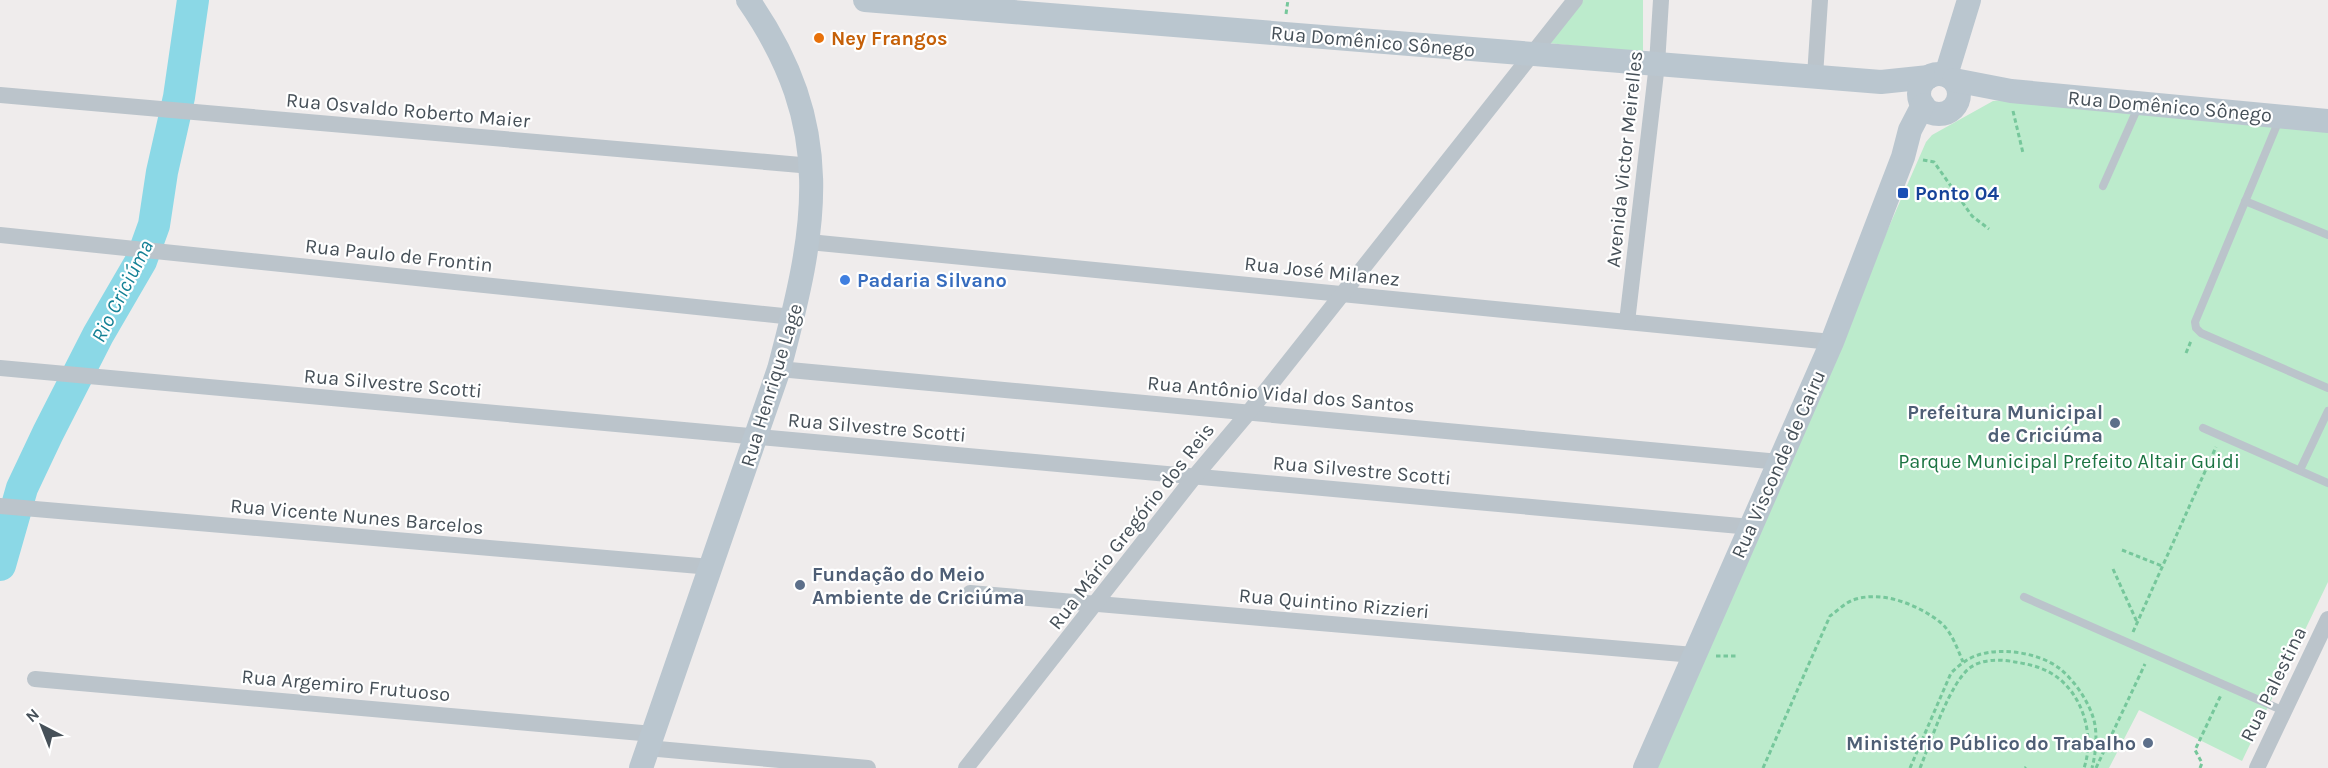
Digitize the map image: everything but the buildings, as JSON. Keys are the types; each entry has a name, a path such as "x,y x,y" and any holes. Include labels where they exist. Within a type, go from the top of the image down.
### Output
{"street":[{"name":"Rua Henrique Lage","path":"647,750 779,369 809,242 812,212 812,166 804,120 788,70 774,40 748,0"},
{"name":"Rua Domênico Sônego","path":"865,0 927,2 1881,82 1943,77 2011,91 2328,121"},
{"name":"Rua Mário Gregório dos Reis","path":"966,768 1195,476 1249,412 1575,0"},
{"name":"Avenida Victor Meirelles","path":"1627,322 1657,64 1661,0"},
{"path":"1815,76 1820,0"},
{"path":"1935,107 1957,103 1959,91 1943,77 1969,0"},
{"name":"Rua Visconde de Cairu","path":"1645,768 1832,342 1903,157 1910,130 1935,107 1920,88 1943,77"},
{"name":"Rua Domênico Sônego","path":"1881,82 1935,107 2011,91"},
{"name":"Rua Osvaldo Roberto Maier","path":"0,95 812,166"},
{"name":"Rua Paulo de Frontin","path":"0,235 793,317"},
{"name":"Rua José Milanez","path":"809,242 1832,342"},
{"name":"Rua Silvestre Scotti","path":"0,368 1751,527"},
{"name":"Rua Antônio Vidal dos Santos","path":"779,369 1780,462"},
{"name":"Rua Vicente Nunes Barcelos","path":"0,506 711,567"},
{"name":"Rua Quintino Rizzieri","path":"970,593 1694,655"},
{"name":"Rua Palestina","path":"2257,768 2328,619"},
{"name":"Rua Argemiro Frutuoso","path":"35,679 647,750 868,768"}],"lane":[{"path":"2103,186 2140,104"},
{"path":"2281,117 2195,322 2196,328 2201,333 2328,388"},
{"path":"2245,201 2328,235"},
{"path":"2300,470 2328,411"},
{"path":"2204,428 2328,483"},
{"path":"2024,597 2284,711"}],"path":[{"path":"2011,91 2023,153"},
{"path":"1903,157 1934,162 1972,216 1989,229"},
{"path":"2128,642 2222,436"},
{"path":"2122,550 2162,567"},
{"path":"2113,569 2137,623"},
{"path":"1763,768 1830,616 1851,600 1881,596 1896,599 1940,622 1952,638 1963,662"},
{"path":"1910,768 1951,673 1963,662 1976,655 2006,651 2035,657 2058,668 2080,691 2094,719 2096,754 2094,768"},
{"path":"2094,768 2151,652"},
{"path":"1920,768 1958,678 1972,667 1986,661 2006,660 2033,666 2054,675 2074,696 2087,722 2088,754 2084,768"},
{"path":"2200,768 2202,763 2195,750 2226,686"}],"green space":[{"path":"1582,0 1643,0 1643,53 1548,43"},
{"name":"Parque Municipal Prefeito Altair Guidi","path":"2004,100 2328,132 2328,582 2242,761 2139,710 2109,768 1652,768 1926,142 1932,135 1993,101"}],"waterway":[{"name":"Rio Criciúma","path":"0,565 22,488 98,335 141,261 154,225 162,172 179,97 193,0"}],"place":[{"name":"Ney Frangos","path":"819,38"},
{"name":"Ponto 04","path":"1903,193"},
{"name":"Padaria Silvano","path":"845,280"},
{"name":"Prefeitura Municipal de Criciúma","path":"2115,423"},
{"name":"Fundação do Meio Ambiente de Criciúma","path":"800,585"},
{"name":"Ministério Público do Trabalho","path":"2148,743"}]}
